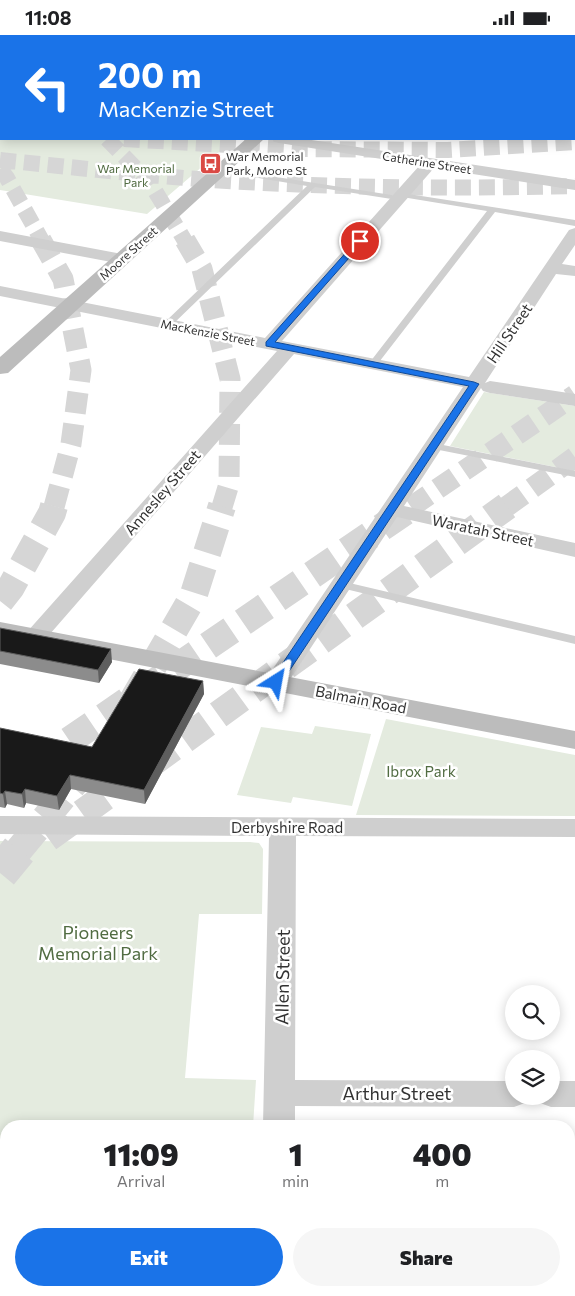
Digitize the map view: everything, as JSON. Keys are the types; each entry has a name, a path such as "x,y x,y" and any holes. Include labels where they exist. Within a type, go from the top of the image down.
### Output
{"main road":[{"name":"Moore Street","path":"0,368 255,140"},
{"name":"Balmain Road","path":"0,630 575,740"}],"street":[{"name":"Catherine Street","path":"286,140 575,185"},
{"path":"269,344 431,162"},
{"name":"Hill Street","path":"276,682 434,446 482,386 575,233"},
{"path":"0,236 122,259"},
{"path":"552,268 575,271"},
{"name":"MacKenzie Street","path":"0,291 482,386 575,400"},
{"name":"Annesley Street","path":"35,637 289,348"},
{"name":"Waratah Street","path":"391,509 575,550"},
{"name":"Derbyshire Road","path":"0,825 575,828"},
{"name":"Allen Street","path":"279,1120 283,827"},
{"name":"Arthur Street","path":"280,1093 505,1094"},
{"path":"560,1094 575,1094"}],"lane":[{"path":"221,170 313,185 493,209 575,223"},
{"path":"168,324 313,185"},
{"path":"373,364 493,209"},
{"path":"434,446 575,474"},
{"path":"341,585 575,640"}],"green space":[{"name":"War Memorial Park","path":"0,140 232,141 147,214 0,190"},
{"path":"484,392 575,406 575,471 450,446"},
{"name":"Ibrox Park","path":"386,719 575,755 575,816 356,815"},
{"path":"315,726 371,734 352,806 293,797 291,803 237,795 261,727 312,734"},
{"name":"Pioneers Memorial Park","path":"0,841 259,843 263,849 262,914 199,914 185,1078 256,1080 253,1120 0,1120"}],"building":[{"path":"0,628 111,649 98,670 0,651"},
{"path":"139,669 203,681 144,790 70,775 57,796 25,789 22,794 5,791 3,794 0,793 0,728 92,747"}],"tunnel":[{"path":"108,140 142,174"},
{"path":"141,140 294,149 448,150 575,142"},
{"path":"0,160 142,174"},
{"path":"0,169 7,178 42,241"},
{"path":"142,174 302,185 393,187 575,186"},
{"path":"142,174 151,184 185,241"},
{"path":"41,240 63,279 81,370 71,444 54,507"},
{"path":"185,240 202,269 230,379 229,484 222,507"},
{"path":"411,507 575,395"},
{"path":"506,507 575,457"},
{"path":"0,601 11,587 52,513 54,506"},
{"path":"136,695 193,597 222,506"},
{"path":"136,695 413,506"},
{"path":"48,838 507,506"},
{"path":"0,788 136,695"},
{"path":"132,702 136,695"},
{"path":"18,851 77,780"},
{"path":"0,873 19,850"}],"place":[{"name":"War Memorial Park, Moore St","path":"210,163"}],"route":[{"path":"276,682 474,384 269,344 360,241"}]}
